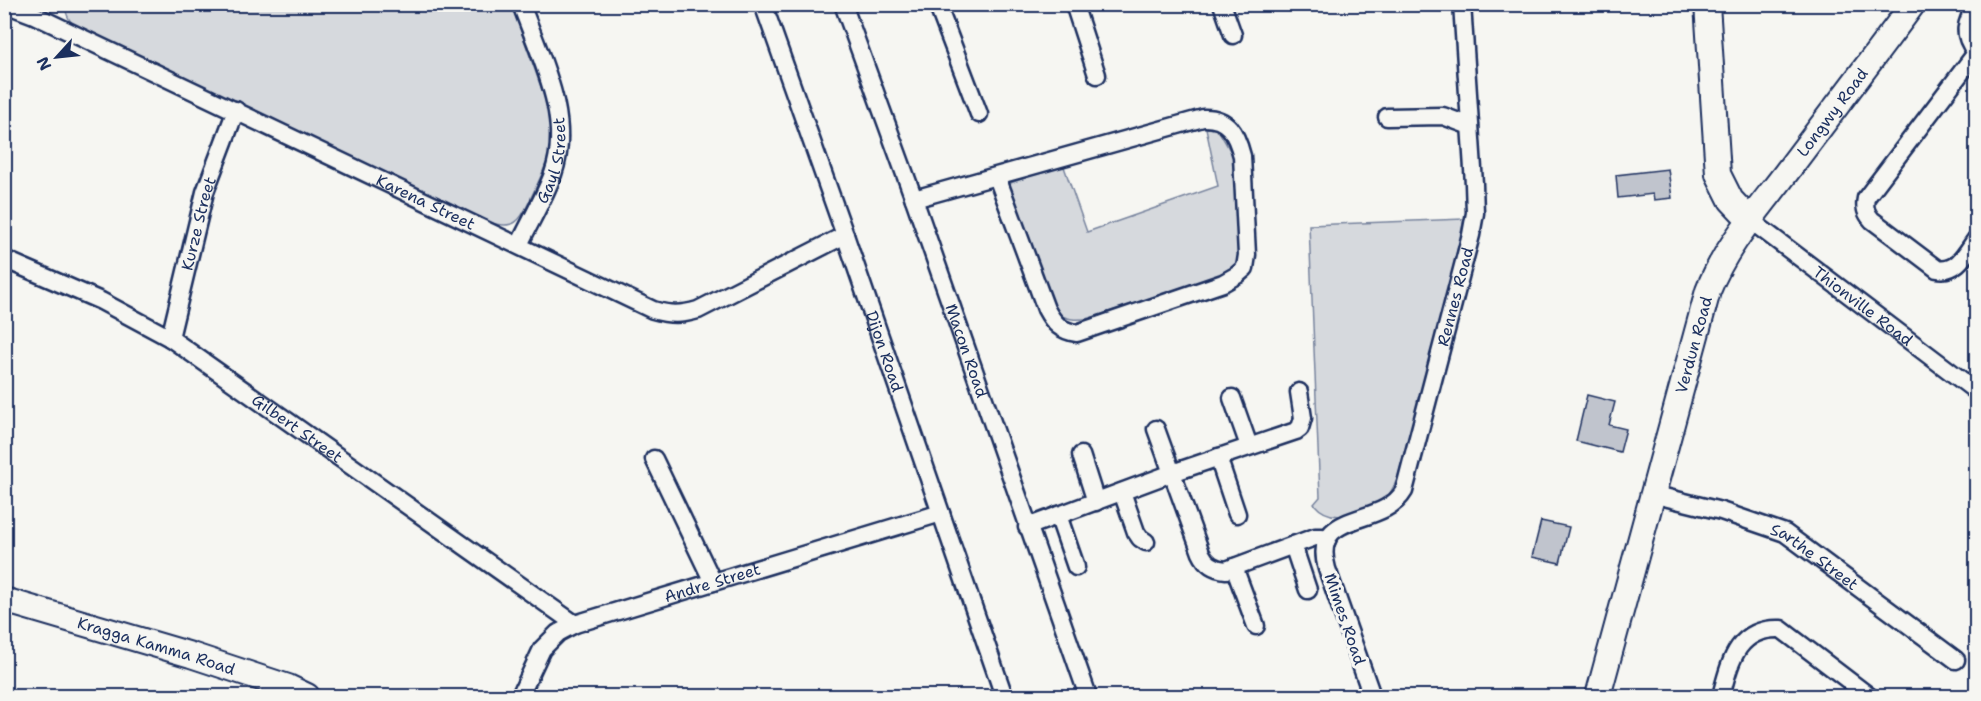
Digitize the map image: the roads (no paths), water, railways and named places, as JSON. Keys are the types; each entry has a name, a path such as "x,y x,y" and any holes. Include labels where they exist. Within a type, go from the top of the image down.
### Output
{"street":[{"name":"Karena Street","path":"5,4 39,10 236,110 653,310 668,314 683,314 698,310 845,235"},
{"name":"Gayl Street","path":"519,245 553,173 561,131 554,95 521,4"},
{"name":"Dijon Road","path":"763,4 1004,696"},
{"name":"Macon Road","path":"843,4 1088,696"},
{"path":"937,4 979,114"},
{"path":"1074,4 1097,75"},
{"path":"1222,4 1233,35"},
{"name":"Rennes Road","path":"1327,540 1335,528 1389,507 1404,491 1471,234 1474,213 1462,4"},
{"path":"1707,4 1718,174 1731,200 1750,220"},
{"name":"Longwy Road","path":"1750,220 1913,4"},
{"path":"1976,4 1967,21 1966,32 1969,44 1977,53 1866,198 1864,206 1872,220 1937,269 1952,268 1960,262 1977,239"},
{"name":"Kurze Street","path":"170,338 205,192 236,110"},
{"path":"1387,117 1443,116 1470,126"},
{"path":"914,200 1203,118 1215,117 1232,130 1239,143 1242,156 1247,255 1245,268 1231,279 1200,291 1077,333 1067,332 1052,321 1046,309 997,177"},
{"name":"Thionville Road","path":"1750,220 1977,391"},
{"name":"Verdun Road","path":"1598,696 1708,291 1723,256 1750,220"},
{"name":"Gilbert Street","path":"4,259 101,301 170,338 575,624"},
{"path":"1027,527 1300,428 1303,418 1299,392"},
{"path":"1233,398 1249,446"},
{"path":"1156,429 1203,557 1208,564 1219,570 1226,570 1318,536 1327,540"},
{"path":"1080,456 1096,502"},
{"path":"1218,457 1237,514"},
{"path":"654,459 713,582"},
{"path":"1122,492 1136,532 1146,542"},
{"name":"Sarthe Street","path":"1652,494 1721,511 1785,533 1956,660"},
{"name":"Andre Street","path":"520,696 542,649 558,633 575,624 941,513"},
{"path":"1058,515 1076,567"},
{"name":"Mimes Road","path":"1327,540 1325,560 1372,696"},
{"path":"1293,545 1308,590"},
{"path":"1234,567 1256,626"},
{"name":"Kragga Kamma Road","path":"4,600 191,655 288,687 307,696"},
{"path":"1721,696 1734,654 1748,637 1769,629 1781,629 1869,696"}]}
